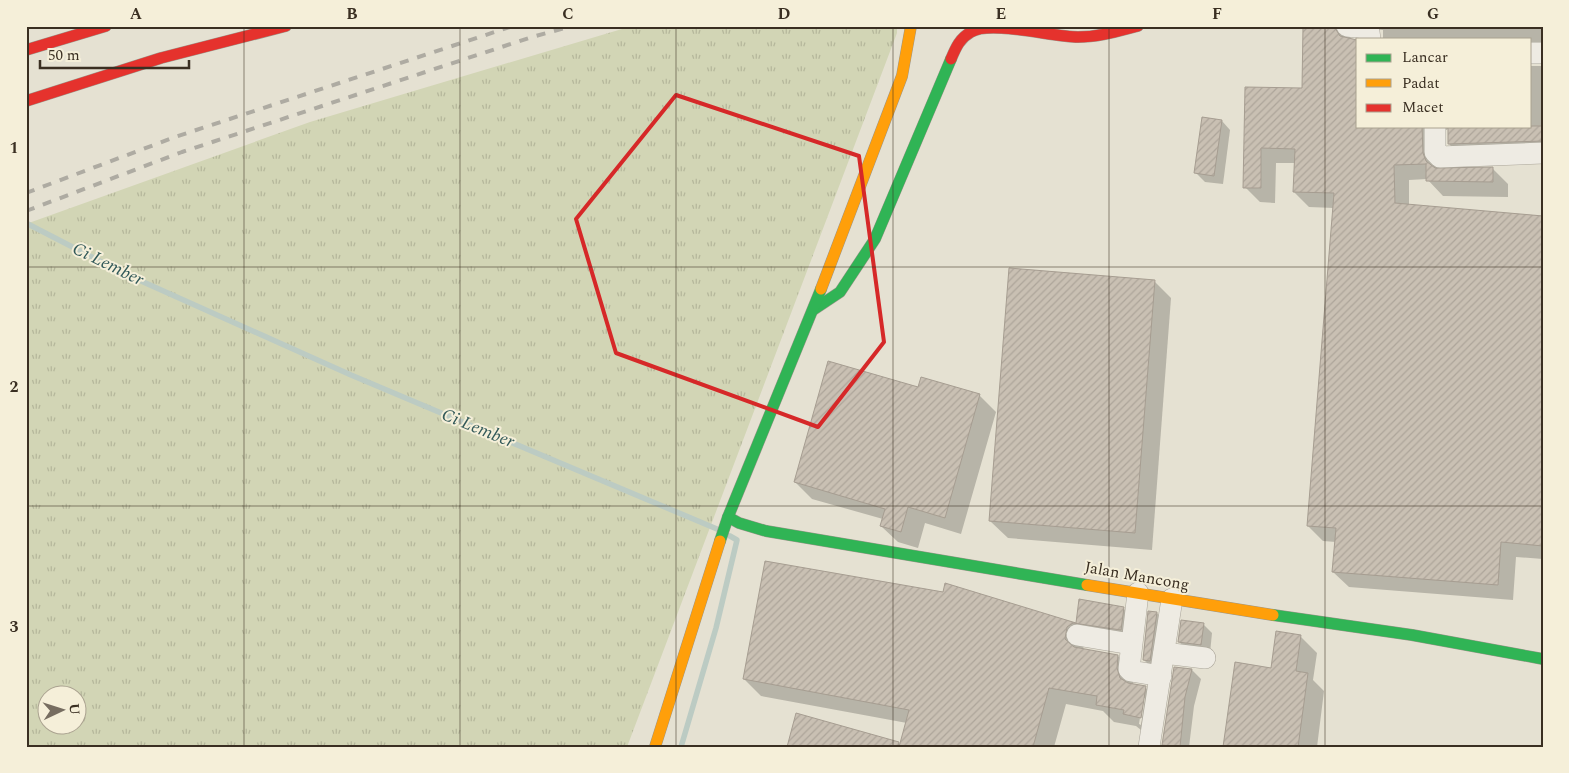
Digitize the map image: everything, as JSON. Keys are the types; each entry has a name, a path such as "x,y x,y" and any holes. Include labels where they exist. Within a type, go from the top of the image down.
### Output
{"main road":[{"path":"26,50 106,26"},
{"path":"26,100 161,58 286,26"},
{"path":"655,747 727,520 813,310 902,76 911,26"},
{"path":"813,310 828,302 840,292 875,239 957,44 972,31 987,27 1077,37 1104,35 1138,26"},
{"name":"Jalan Mancong","path":"727,520 759,530 1172,599 1412,635 1543,659"}],"street":[{"path":"1347,26 1365,28 1369,32 1370,38"},
{"path":"1435,128 1435,152 1440,157 1543,154"},
{"path":"1138,593 1131,644 1130,671 1161,676"},
{"path":"1149,747 1172,599"},
{"path":"1077,635 1131,644"},
{"path":"1164,653 1205,658"}],"highlighted area":[{"path":"676,95 859,156 884,342 818,427 616,353 576,219"}],"green space":[{"path":"632,26 897,26 897,33 627,747 26,747 26,224 310,122"}],"building":[{"path":"1303,26 1335,28 1340,36 1356,40 1356,128 1422,128 1423,153 1426,161 1435,168 1493,167 1493,182 1426,181 1426,164 1394,165 1395,203 1543,216 1543,546 1501,542 1498,585 1332,572 1336,528 1307,526 1334,193 1293,192 1295,149 1261,148 1261,188 1243,188 1245,87 1302,88"},
{"path":"1202,117 1222,120 1214,176 1194,173"},
{"path":"1532,126 1543,126 1543,141 1448,144 1448,128 1532,128"},
{"path":"1009,268 1155,280 1135,533 989,521"},
{"path":"828,361 918,387 921,377 980,394 945,518 908,507 901,532 880,526 885,509 794,482"},
{"path":"765,561 943,592 945,583 1076,623 1079,599 1124,607 1121,630 1073,623 1067,627 1065,639 1074,647 1118,655 1117,668 1120,678 1128,683 1146,686 1141,718 1123,714 1124,710 1096,705 1097,696 1049,688 1033,747 899,747 909,710 743,679"},
{"path":"1148,611 1157,612 1150,661 1143,660"},
{"path":"1181,620 1204,623 1201,645 1178,642"},
{"path":"1276,631 1301,635 1296,671 1308,673 1298,747 1223,747 1235,662 1271,668"},
{"path":"1174,667 1192,669 1185,697 1180,747 1162,745"},
{"path":"796,713 899,742 898,747 787,747"}],"waterway":[{"name":"Ci Lember","path":"26,223 121,272 351,375 717,529"},
{"name":"Ci Lember","path":"681,747 716,628 737,540 730,536"}],"railway":[{"path":"26,193 175,137 513,26"},
{"path":"26,211 182,152 532,37 572,26"}],"traffic: fast":[{"path":"813,310 840,292 875,239 951,59"},
{"path":"720,541 728,517 821,289"},
{"path":"728,517 739,523 766,531 1087,585"},
{"path":"1273,615 1412,635 1543,659"}],"traffic: slow":[{"path":"821,289 902,76 911,26"},
{"path":"655,747 720,541"},
{"path":"1087,585 1273,615"}],"traffic: jam":[{"path":"26,50 106,26"},
{"path":"26,101 161,58 286,26"},
{"path":"951,59 961,40 971,32 980,29 1007,28 1086,37 1138,26"}]}
